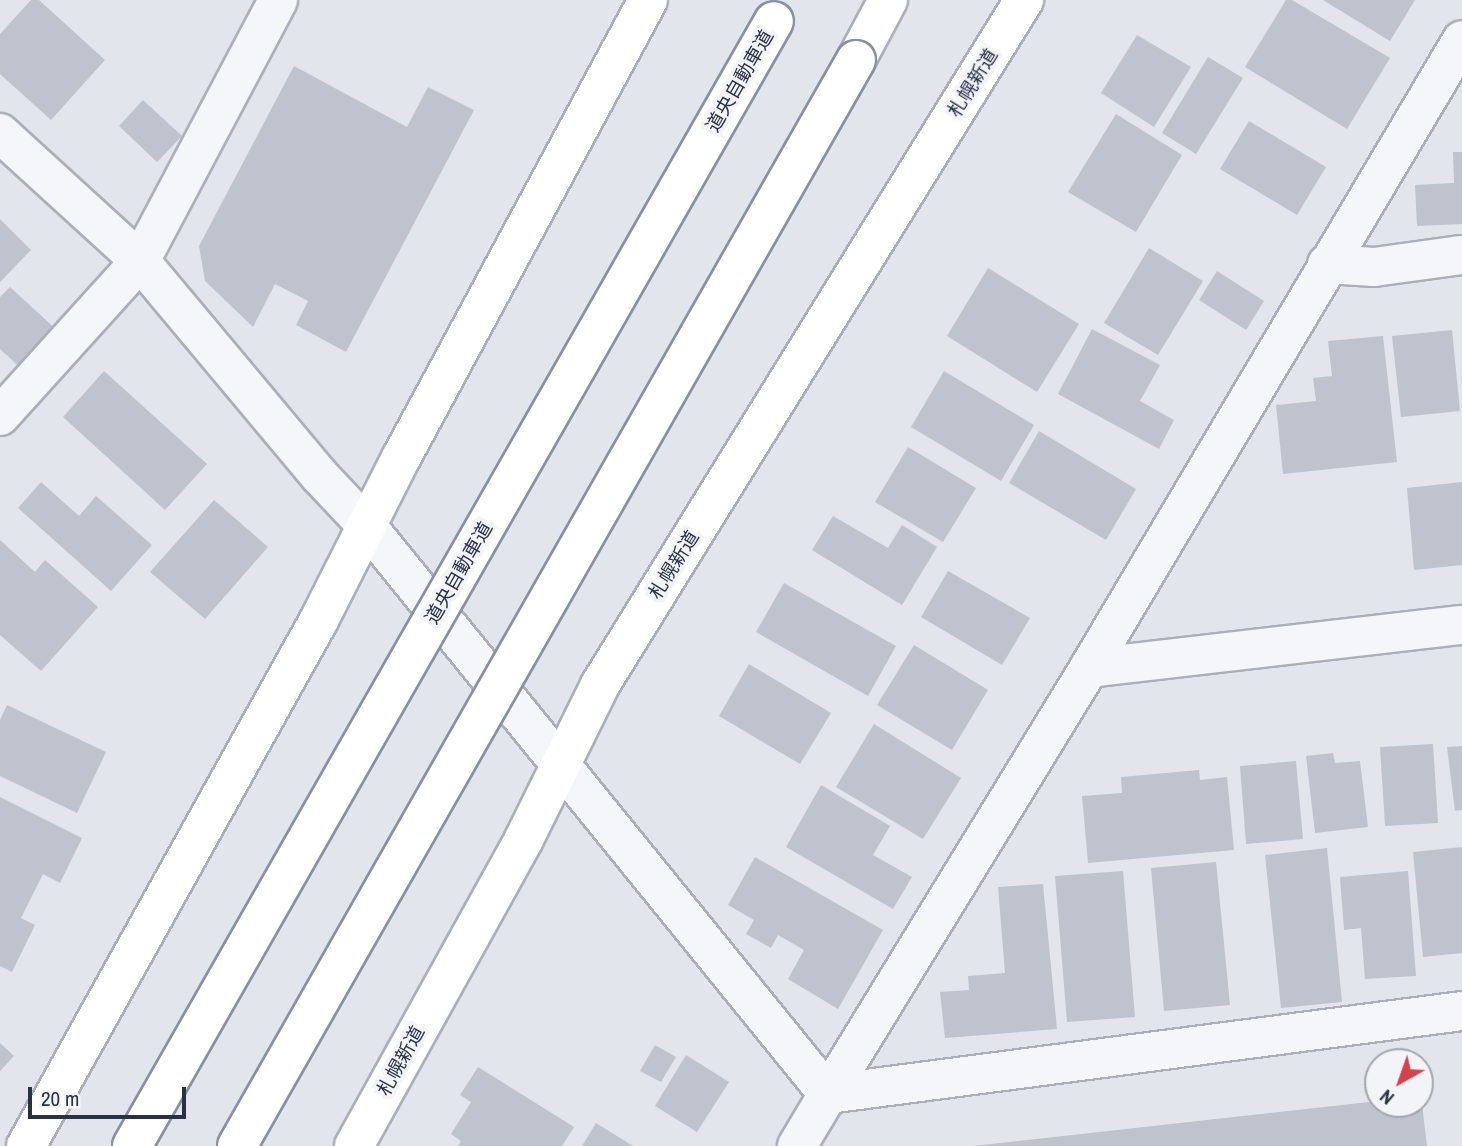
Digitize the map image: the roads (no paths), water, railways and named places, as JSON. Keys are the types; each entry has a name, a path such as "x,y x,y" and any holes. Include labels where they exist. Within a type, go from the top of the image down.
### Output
{"highway":[{"path":"26,1146 318,620 648,0"},
{"path":"602,87 670,0"},
{"name":"道央自動車道","path":"132,1146 785,0"},
{"path":"237,1146 888,0"},
{"name":"札幌新道","path":"354,1146 524,839 607,673 1024,0"}],"street":[{"path":"0,416 140,261 278,0"},
{"path":"797,1146 1089,668 1462,40"},
{"path":"0,133 140,261 320,476 366,526 828,1094"},
{"path":"1327,264 1374,267 1462,255"},
{"path":"1089,668 1462,625"},
{"path":"828,1094 1462,1011"}]}
